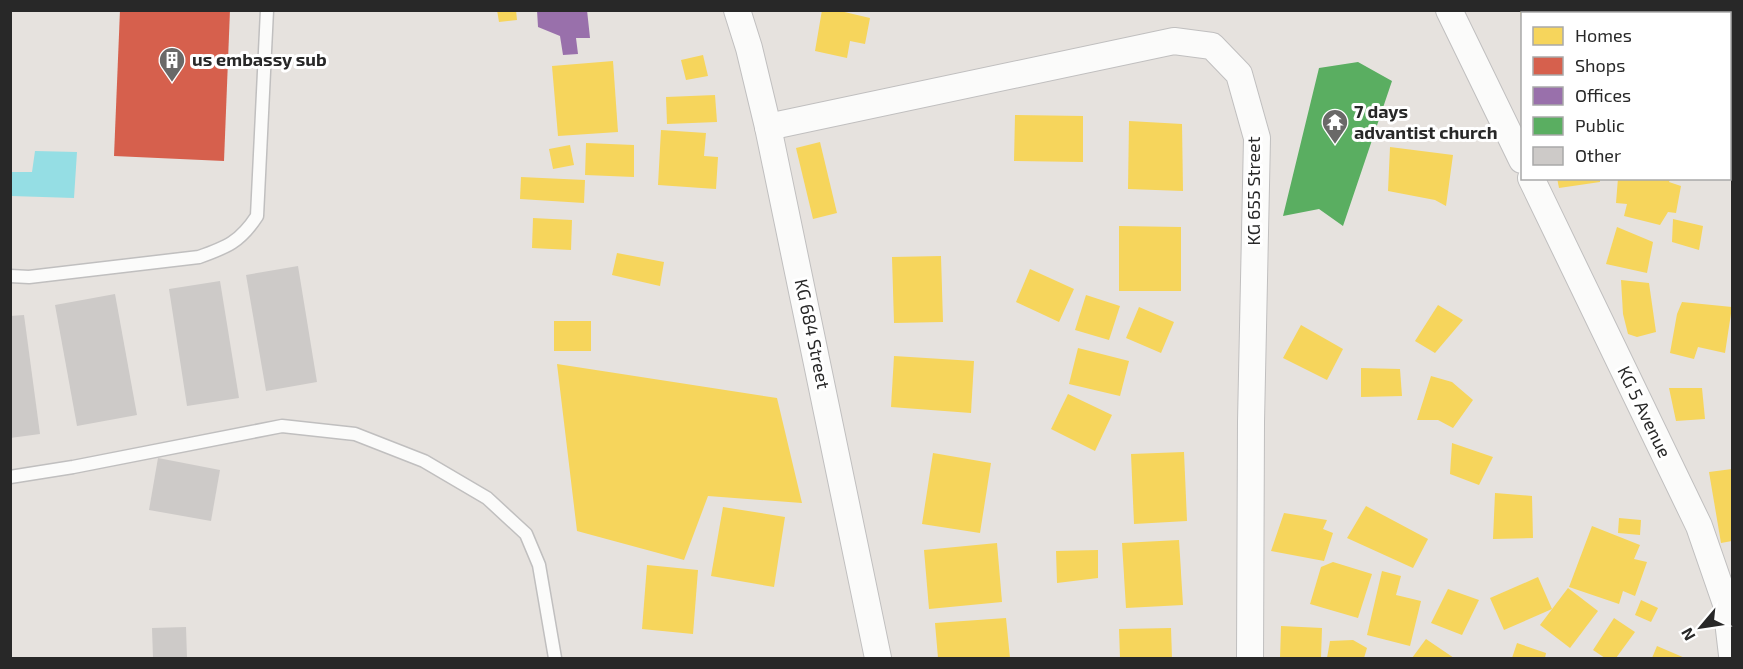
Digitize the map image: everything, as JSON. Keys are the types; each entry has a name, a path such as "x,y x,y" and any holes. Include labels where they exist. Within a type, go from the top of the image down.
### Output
{"street":[{"name":"KG 684 Street","path":"737,10 749,48 768,127 878,658"},
{"path":"1449,10 1521,158"},
{"name":"KG 655 Street","path":"768,127 1174,41 1212,46 1239,74 1257,138 1251,422 1250,658"},
{"name":"KG 5 Avenue","path":"1532,180 1699,526 1726,604 1732,655"}],"lane":[{"path":"10,276 29,277 199,257 224,248 245,234 257,216 267,10"},
{"path":"10,477 282,426 355,434 424,461 488,498 526,534 539,565 555,658"}],"water":[{"path":"35,151 77,152 74,198 11,196 11,172 32,172"}],"building: Homes":[{"path":"497,10 516,10 517,20 499,22"},
{"path":"822,10 836,10 870,18 865,44 850,41 847,58 815,51"},
{"path":"1520,10 1558,10 1559,12 1521,12 1521,18"},
{"path":"1631,10 1654,10 1654,12 1632,12"},
{"path":"703,55 708,76 686,80 681,60"},
{"path":"1731,58 1732,58 1731,122"},
{"path":"613,61 618,132 558,136 552,66"},
{"path":"715,95 717,122 667,124 666,97"},
{"path":"1015,115 1083,116 1083,162 1014,161"},
{"path":"1129,121 1182,124 1183,191 1128,189"},
{"path":"661,130 706,133 704,156 718,157 716,189 658,185"},
{"path":"1731,137 1732,137 1731,179"},
{"path":"820,142 837,213 813,219 796,148"},
{"path":"586,143 634,145 634,177 585,175"},
{"path":"570,145 574,165 553,169 549,149"},
{"path":"1390,147 1453,155 1446,206 1435,200 1388,191"},
{"path":"521,177 585,180 584,203 520,199"},
{"path":"1557,180 1600,180 1600,182 1559,188"},
{"path":"1618,180 1670,180 1669,182 1681,186 1676,213 1668,212 1660,225 1624,216 1627,204 1616,203"},
{"path":"533,218 572,220 571,250 532,248"},
{"path":"1673,219 1703,226 1699,250 1672,242"},
{"path":"1119,226 1181,227 1181,291 1119,291"},
{"path":"1617,227 1653,242 1647,273 1606,264"},
{"path":"617,253 664,262 660,286 612,275"},
{"path":"941,256 943,322 894,323 892,257"},
{"path":"1030,269 1074,289 1059,322 1016,302"},
{"path":"1621,280 1649,283 1656,332 1637,337 1628,334 1623,314"},
{"path":"1086,295 1120,306 1109,340 1075,330"},
{"path":"1682,302 1732,307 1725,353 1698,347 1694,359 1670,353 1677,314"},
{"path":"1438,305 1463,320 1435,353 1415,341"},
{"path":"1139,307 1174,322 1161,353 1126,338"},
{"path":"554,321 591,321 591,351 554,351"},
{"path":"1301,325 1343,349 1327,380 1283,358"},
{"path":"1078,348 1129,361 1120,396 1069,384"},
{"path":"894,356 974,361 971,413 891,407"},
{"path":"557,364 777,398 802,503 708,496 684,560 577,531"},
{"path":"1361,368 1400,369 1402,396 1361,397"},
{"path":"1431,376 1452,382 1473,400 1453,428 1438,420 1417,420"},
{"path":"1669,388 1702,388 1705,419 1676,421"},
{"path":"1068,394 1112,415 1095,451 1051,429"},
{"path":"1452,443 1493,457 1479,485 1450,474"},
{"path":"1184,452 1187,521 1134,524 1131,454"},
{"path":"933,453 991,463 980,533 922,524"},
{"path":"1732,469 1732,541 1721,543 1709,472"},
{"path":"1495,493 1532,496 1533,538 1493,539"},
{"path":"1366,506 1428,539 1413,568 1347,538"},
{"path":"723,507 785,517 774,587 711,576"},
{"path":"1284,513 1327,520 1323,529 1333,533 1324,561 1271,551"},
{"path":"1619,518 1641,520 1640,535 1618,533"},
{"path":"1592,526 1640,545 1634,559 1647,562 1635,596 1623,591 1619,604 1569,587"},
{"path":"1179,540 1183,605 1126,608 1122,543"},
{"path":"997,543 1002,602 929,609 924,550"},
{"path":"1098,550 1098,578 1057,583 1056,551"},
{"path":"1333,562 1372,574 1358,618 1310,604 1321,567"},
{"path":"647,565 698,570 693,634 642,629"},
{"path":"1382,571 1401,576 1396,595 1421,601 1410,646 1367,635"},
{"path":"1538,577 1552,609 1504,630 1490,598"},
{"path":"1568,588 1598,611 1570,648 1540,625"},
{"path":"1448,589 1479,600 1462,635 1431,623"},
{"path":"1641,600 1658,608 1651,622 1635,615"},
{"path":"1006,618 1010,658 938,658 935,623"},
{"path":"1614,618 1635,632 1616,658 1605,658 1593,650"},
{"path":"1281,626 1322,628 1321,658 1280,658"},
{"path":"1171,628 1172,658 1120,658 1119,629"},
{"path":"1426,639 1454,658 1412,658"},
{"path":"1353,640 1367,648 1364,658 1327,658 1330,641"},
{"path":"1517,643 1546,653 1545,658 1512,658"},
{"path":"1657,646 1685,658 1652,658"}],"building: Shops":[{"name":"us embassy sub","path":"120,10 230,10 224,161 114,156"}],"building: Offices":[{"path":"537,10 587,10 590,38 576,38 578,54 563,55 560,36 538,27"}],"building: Public":[{"name":"7 days advantist church","path":"1358,62 1392,81 1343,226 1319,209 1283,216 1319,68"}],"building: Other":[{"path":"298,266 317,382 266,391 246,275"},
{"path":"220,281 239,398 187,406 169,289"},
{"path":"115,294 137,415 77,426 55,305"},
{"path":"24,315 40,434 10,438 10,316"},
{"path":"158,458 220,470 211,521 149,510"},
{"path":"186,627 187,658 153,658 152,628"}],"place":[{"name":"us embassy sub","path":"172,83"},
{"name":"7 days advantist church","path":"1335,145"}]}
